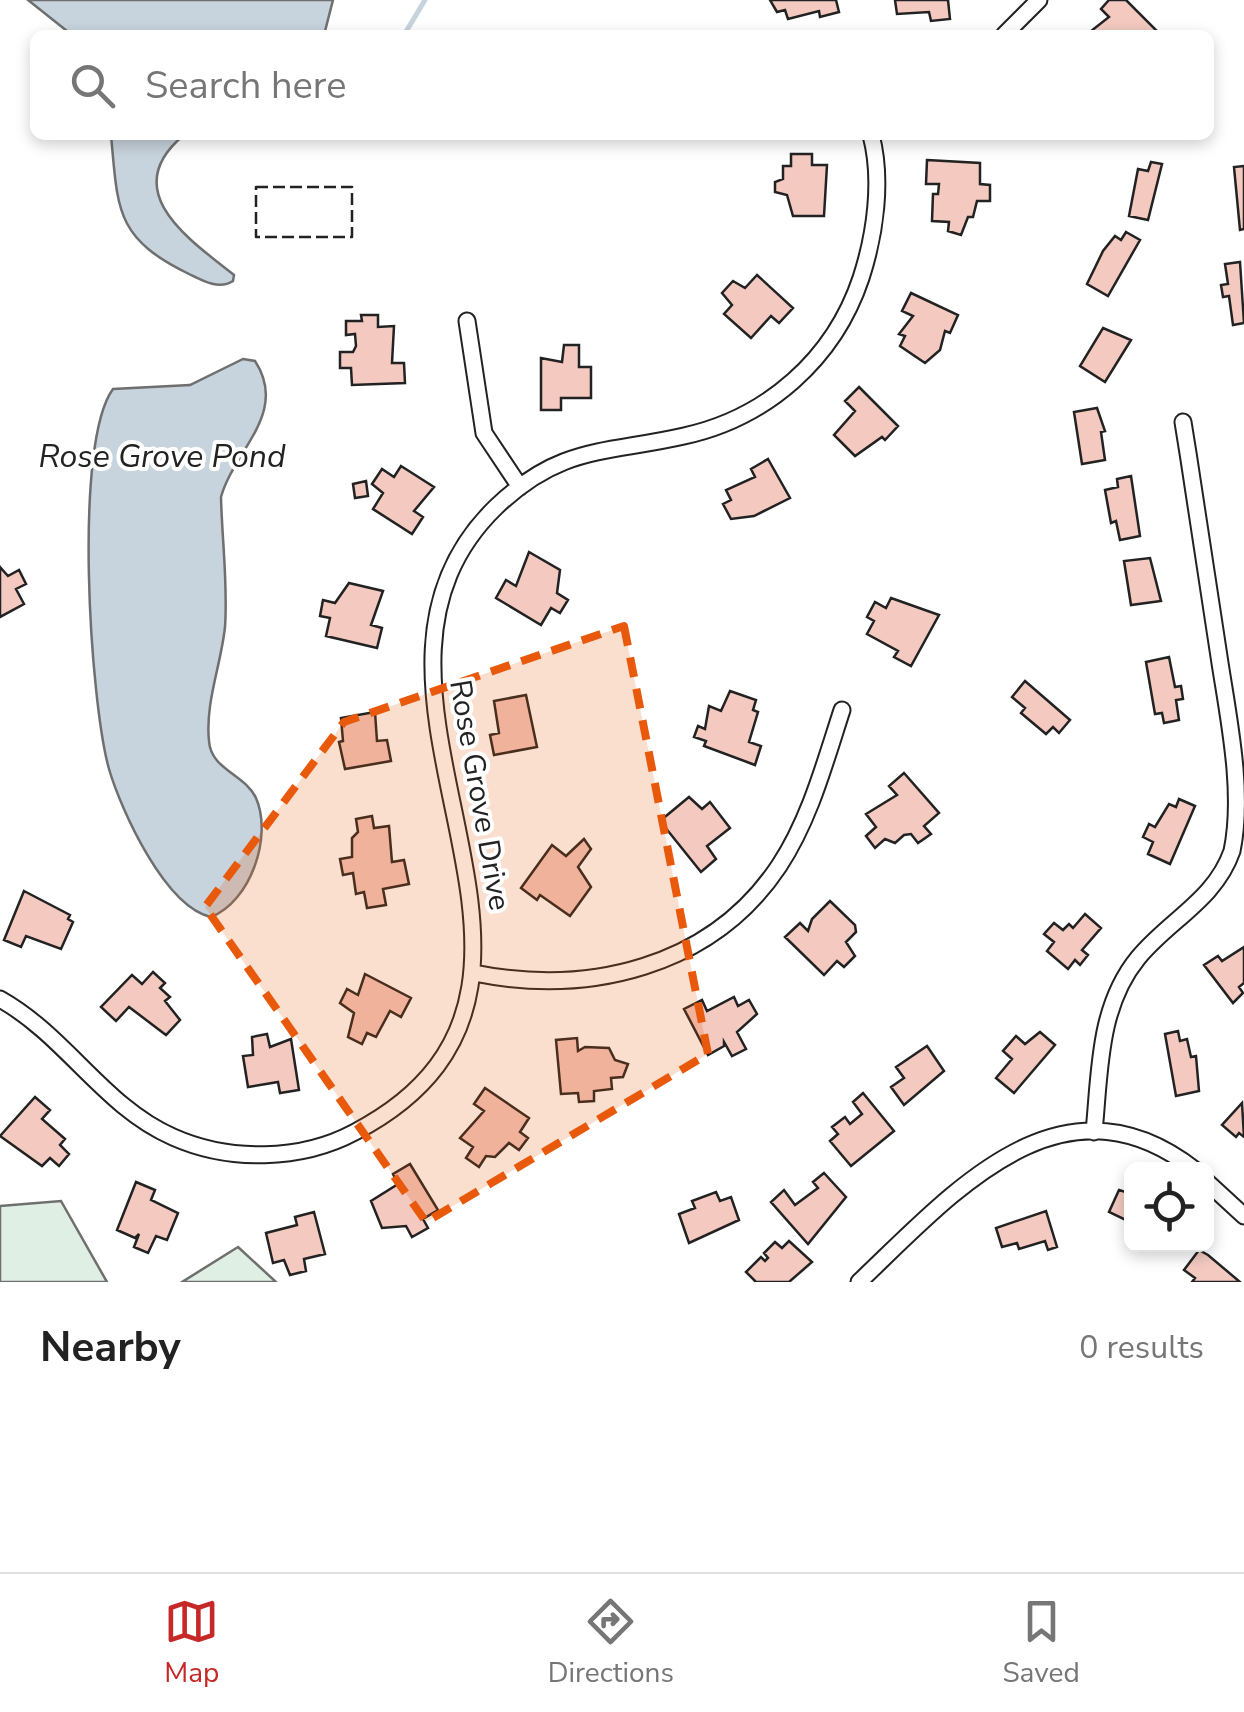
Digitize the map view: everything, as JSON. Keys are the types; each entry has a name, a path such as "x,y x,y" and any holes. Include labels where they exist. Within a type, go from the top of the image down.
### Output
{"street":[{"path":"1009,30 1039,0"},
{"name":"Rose Grove Drive","path":"0,999 45,1028 119,1102 154,1128 219,1151 265,1154 331,1143 372,1123 406,1098 452,1038 474,973 475,927 432,695 431,638 442,592 462,550 494,510 520,487 591,450 681,437 723,424 762,405 796,380 837,331 863,272 877,176 873,140"},
{"path":"466,321 484,433 520,487"},
{"path":"1094,1132 1104,1030 1122,980 1155,940 1206,895 1232,853 1238,830 1237,764 1183,422"},
{"path":"474,973 533,983 596,980 646,968 714,932 756,895 792,844 842,710"},
{"path":"859,1282 985,1166 1039,1140 1094,1132 1150,1143 1182,1162"},
{"path":"1214,1188 1244,1216"}],"highlighted area":[{"path":"624,626 708,1054 426,1222 205,907 344,722"}],"green space":[{"path":"61,1201 107,1282 0,1282 0,1206"},
{"path":"238,1247 276,1282 182,1282"}],"water":[{"path":"28,0 333,0 325,30 66,30"},
{"path":"112,140 179,140 165,156 157,176 158,195 181,230 234,275 233,281 217,285 200,279 147,248 125,219"},
{"name":"Rose Grove Pond","path":"243,359 255,361 264,380 266,398 256,431 221,497 225,627 208,727 216,759 256,798 262,831 260,849 247,883 237,898 211,917 194,909 162,877 134,831 109,769 91,633 89,515 101,418 113,389 190,385"}],"building":[{"path":"770,0 836,0 839,12 820,17 819,11 788,19 785,10 777,12"},
{"path":"895,0 948,0 950,19 931,21 929,12 897,14"},
{"path":"1109,0 1126,0 1156,30 1092,30 1109,17 1101,9"},
{"path":"791,154 812,154 812,165 827,165 824,216 793,216 787,195 775,192 775,182 783,179 783,166 791,166"},
{"path":"927,160 980,163 980,184 990,185 990,201 977,201 973,217 968,217 961,235 948,231 949,222 932,221 933,194 938,194 939,184 926,184"},
{"path":"1151,162 1162,164 1148,220 1129,216 1138,169 1148,171"},
{"path":"1244,166 1244,229 1240,230 1234,167"},
{"path":"1126,232 1140,240 1108,296 1087,284 1103,251 1115,236 1121,240"},
{"path":"1240,262 1244,323 1233,325 1229,296 1223,297 1221,285 1228,284 1225,264"},
{"path":"757,275 793,308 779,323 771,316 751,338 724,314 732,305 722,293 733,281 745,288"},
{"path":"911,293 958,315 950,333 945,331 940,350 925,363 900,346 905,336 899,334 913,316 902,311"},
{"path":"361,315 378,315 378,327 394,326 392,363 404,363 405,383 352,385 351,368 340,368 340,352 353,352 356,346 355,334 346,335 346,321 362,321"},
{"path":"1103,328 1131,340 1105,382 1080,366"},
{"path":"564,345 579,345 579,367 591,367 591,398 561,398 561,410 541,410 541,358 562,362"},
{"path":"859,387 898,426 885,440 882,437 855,456 834,435 855,411 845,401"},
{"path":"1097,408 1105,431 1101,432 1105,460 1082,464 1074,412"},
{"path":"768,459 790,498 754,516 731,519 723,504 731,500 726,490 755,477 751,469"},
{"path":"401,466 434,487 414,511 423,517 412,534 373,509 383,493 372,484 382,469 394,477"},
{"path":"1131,476 1140,536 1120,540 1116,521 1111,523 1105,490 1118,487 1117,479"},
{"path":"366,481 368,496 355,498 353,484"},
{"path":"529,552 560,570 557,593 568,600 560,613 551,608 541,625 496,598 506,580 516,586"},
{"path":"1150,558 1161,601 1131,605 1124,561"},
{"path":"0,567 8,576 19,570 26,584 16,589 24,604 0,617"},
{"path":"349,583 383,591 371,625 382,628 377,648 326,636 330,618 320,616 323,600 335,603"},
{"path":"891,598 939,615 911,666 894,657 898,651 867,634 874,621 867,617 875,602 886,608"},
{"path":"1169,657 1175,687 1181,686 1183,699 1176,700 1179,720 1164,723 1162,713 1155,714 1146,662"},
{"path":"1025,681 1070,720 1059,733 1053,727 1046,734 1021,713 1025,708 1012,697"},
{"path":"730,691 756,700 753,710 758,712 749,742 761,746 755,765 704,746 706,741 694,737 698,726 705,729 709,706 721,711"},
{"path":"526,695 537,747 494,755 490,735 499,733 494,701"},
{"path":"375,712 377,741 387,740 391,761 345,769 339,742 343,741 341,718"},
{"path":"904,773 939,813 924,826 931,834 918,843 911,834 895,843 885,839 875,848 866,836 876,827 866,814 897,795 889,786"},
{"path":"689,797 702,809 710,802 730,828 707,846 716,859 701,872 660,821"},
{"path":"1179,799 1195,806 1170,864 1148,854 1153,842 1143,837 1149,824 1155,827 1169,804 1176,807"},
{"path":"372,816 374,828 389,826 392,862 404,860 409,884 383,889 386,905 367,908 364,892 356,894 353,873 343,875 340,859 352,857 352,838 358,832 356,819"},
{"path":"584,839 591,849 578,867 591,887 570,916 540,895 537,900 521,888 552,845 566,856"},
{"path":"24,891 70,915 68,919 73,922 61,949 26,936 21,947 4,940"},
{"path":"830,901 855,925 856,932 846,942 855,956 844,967 837,961 824,975 785,937 800,923 808,931 812,919"},
{"path":"1085,914 1101,928 1082,950 1088,955 1080,965 1075,960 1068,969 1047,951 1054,942 1044,934 1054,923 1063,930 1069,924 1073,928"},
{"path":"1244,947 1244,983 1239,987 1243,993 1233,1003 1204,965 1218,956 1222,961"},
{"path":"153,972 165,983 160,988 170,997 165,1001 180,1020 166,1035 129,1007 116,1021 101,1007 132,975 142,984"},
{"path":"365,974 411,998 401,1017 390,1011 376,1037 367,1033 362,1044 348,1037 354,1013 340,1003 347,989 358,995"},
{"path":"734,997 738,1006 749,1000 757,1014 737,1032 746,1049 732,1056 724,1042 724,1046 708,1055 684,1009 702,1000 707,1011"},
{"path":"1178,1031 1180,1041 1187,1039 1191,1057 1196,1056 1199,1091 1176,1096 1165,1034"},
{"path":"1040,1032 1055,1045 1014,1093 996,1078 1012,1059 1003,1051 1016,1036 1025,1044"},
{"path":"267,1034 270,1047 291,1039 299,1090 280,1093 278,1082 248,1087 243,1056 253,1055 252,1037"},
{"path":"577,1038 578,1051 585,1047 609,1048 615,1060 628,1064 623,1077 611,1078 612,1089 594,1091 594,1101 579,1102 578,1093 561,1094 556,1040"},
{"path":"927,1046 944,1071 904,1105 891,1087 904,1078 896,1067"},
{"path":"485,1088 529,1118 520,1132 528,1138 519,1150 509,1143 495,1157 486,1156 479,1167 466,1158 473,1147 460,1138 484,1111 474,1104"},
{"path":"863,1093 894,1131 851,1166 830,1141 838,1134 832,1127 845,1117 850,1124 862,1114 853,1102"},
{"path":"35,1097 50,1110 42,1119 65,1139 60,1145 69,1154 59,1166 50,1158 42,1166 0,1136"},
{"path":"1242,1103 1244,1137 1239,1133 1236,1137 1222,1125"},
{"path":"410,1164 438,1210 423,1219 428,1228 412,1237 406,1226 382,1228 371,1201 398,1184 393,1174"},
{"path":"824,1173 846,1197 808,1244 771,1202 784,1190 795,1205 818,1188 813,1182"},
{"path":"136,1182 155,1190 151,1200 178,1213 167,1240 156,1236 148,1253 134,1247 139,1234 135,1238 117,1230"},
{"path":"1119,1190 1124,1192 1124,1219 1109,1212"},
{"path":"716,1192 720,1201 731,1197 739,1220 689,1243 679,1214 695,1208 692,1201"},
{"path":"1046,1211 1057,1247 1048,1250 1045,1241 1019,1249 1017,1243 1002,1247 996,1228"},
{"path":"314,1212 325,1254 304,1259 306,1271 290,1275 284,1260 273,1263 266,1233 297,1225 295,1217"},
{"path":"789,1241 812,1262 789,1282 756,1282 746,1272 761,1257 765,1261 768,1258 764,1253 775,1242 782,1248"},
{"path":"1198,1252 1203,1252 1240,1282 1192,1282 1195,1278 1184,1270"}],"waterway":[{"path":"407,30 425,0"}],"fence":[{"path":"256,187 352,187 352,237 256,237 256,187"}]}
